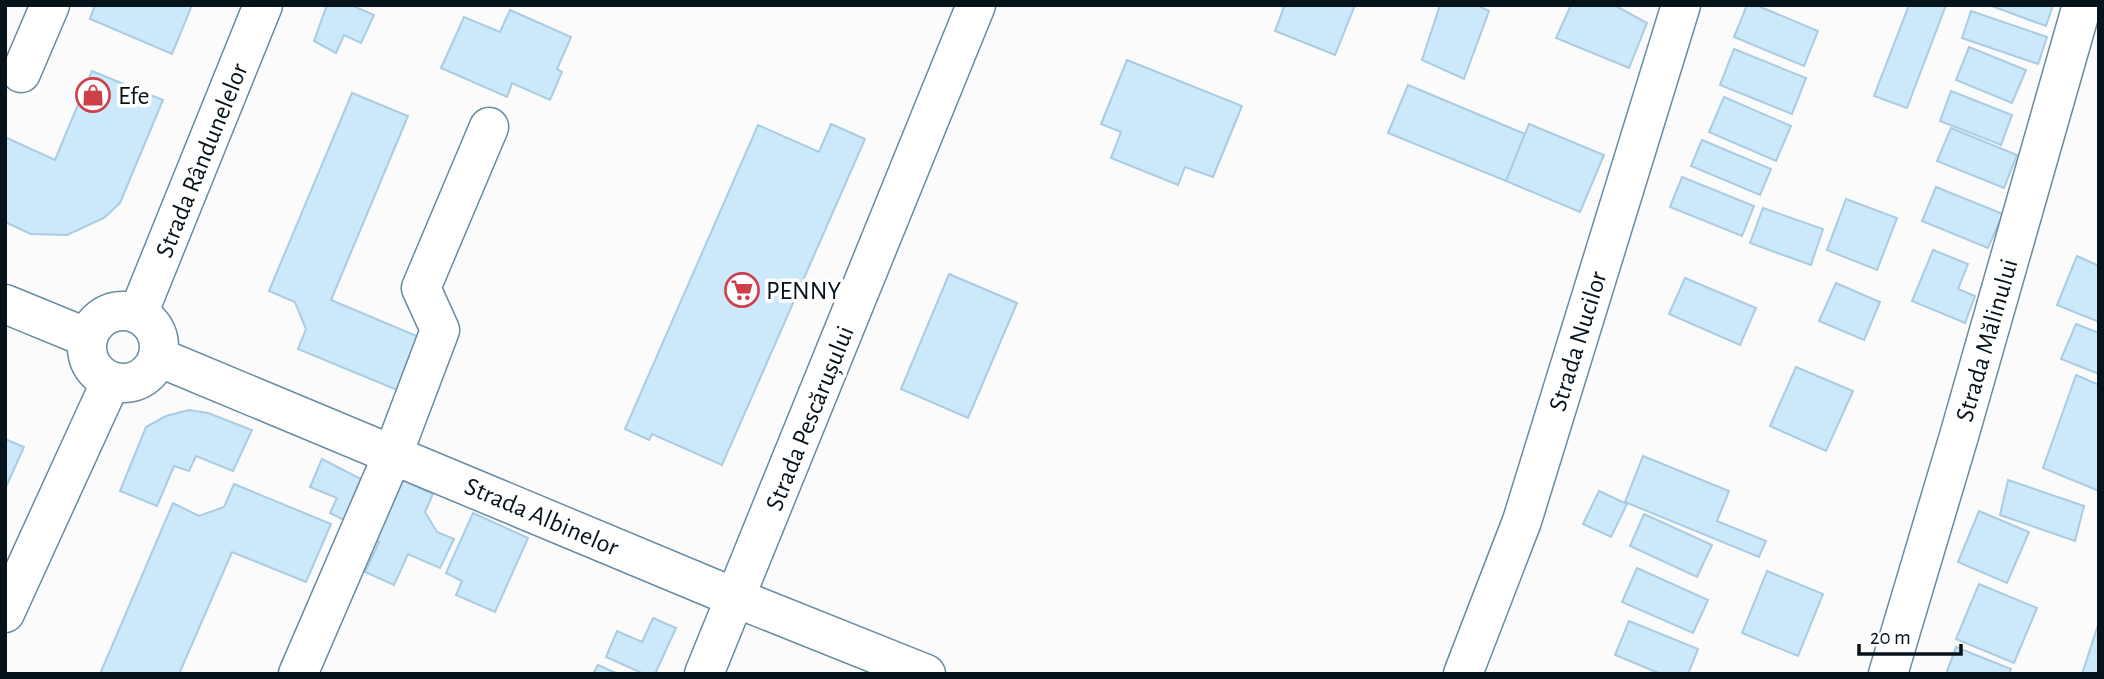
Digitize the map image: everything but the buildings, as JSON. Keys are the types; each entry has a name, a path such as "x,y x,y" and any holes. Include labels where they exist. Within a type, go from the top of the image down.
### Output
{"street":[{"path":"21,73 50,5"},
{"name":"Strada Rândunelelor","path":"138,314 263,5"},
{"name":"Strada Pescărușului","path":"704,674 976,5"},
{"name":"Strada Nucilor","path":"1463,674 1522,521 1681,5"},
{"name":"Strada Mălinului","path":"1888,674 2082,5"},
{"path":"298,674 393,454 439,330 421,288 489,127"},
{"path":"5,304 88,338"},
{"path":"113,312 138,314 146,319 158,336 158,357 145,376 122,383 111,381 94,369 86,348 88,338 93,326 113,312"},
{"name":"Strada Albinelor","path":"158,357 736,598 926,674"},
{"path":"5,613 15,567 111,381"}],"place":[{"name":"Efe","path":"93,95"},
{"name":"PENNY","path":"742,290"}]}
